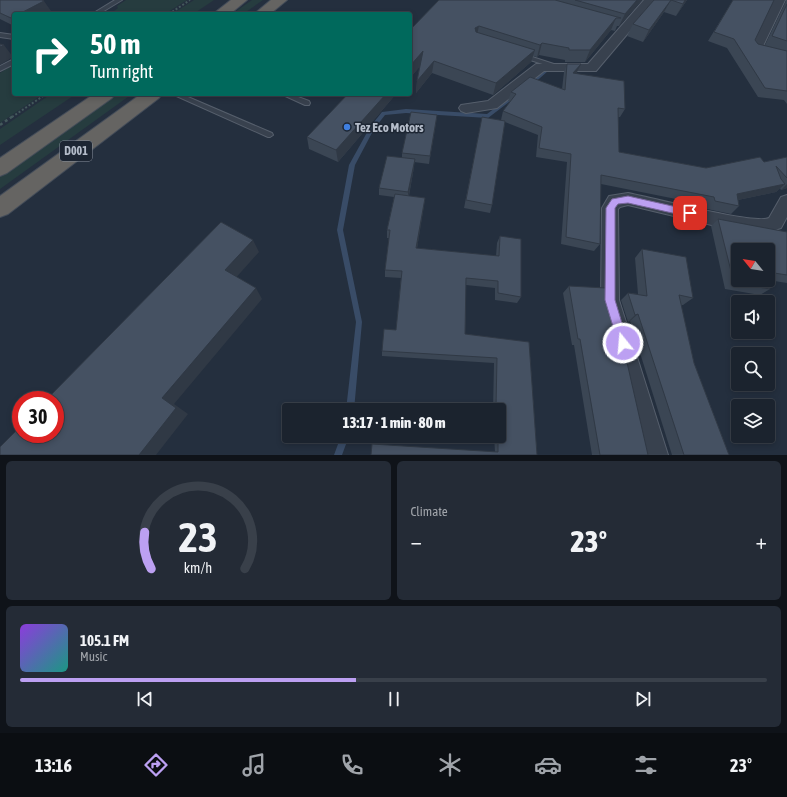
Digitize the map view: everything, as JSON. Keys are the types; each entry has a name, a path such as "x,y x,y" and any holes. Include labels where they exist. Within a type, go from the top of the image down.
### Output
{"highway":[{"path":"223,12 240,0"},
{"path":"264,12 280,0"},
{"name":"D001","path":"0,168 103,96"},
{"name":"D001","path":"0,208 150,96"}],"street":[{"path":"466,108 492,105 541,67 591,68 620,29 650,0"},
{"path":"779,0 756,48 787,57"},
{"path":"657,455 610,300 610,208 615,201 628,199 720,220 762,227 775,222 787,202"}],"lane":[{"path":"98,12 119,0"},
{"path":"0,35 12,37"},
{"path":"514,53 558,67"},
{"path":"0,69 12,62"},
{"path":"180,96 270,135"},
{"path":"289,96 306,103"}],"path":[{"path":"172,12 190,0"},
{"path":"0,125 43,96"}],"green space":[{"path":"126,0 187,0 168,12 113,12 118,8 117,6"},
{"path":"194,0 214,0 196,12 175,12"},
{"path":"252,0 263,0 246,12 235,12"},
{"path":"12,65 12,96 40,96 0,123 0,73"},
{"path":"48,96 73,96 0,145 0,129"},
{"path":"115,96 129,96 0,189 0,177"}],"building":[{"path":"0,0 44,1 23,12 12,12 11,18 0,13"},
{"path":"439,0 555,0 621,18 616,18 590,50 569,50 569,48 542,43 540,45 479,26 475,28 476,32 535,50 496,83 434,61 417,81 423,51 412,64 412,28"},
{"path":"575,0 637,0 625,14"},
{"path":"654,0 671,0 649,30 633,24"},
{"path":"671,0 685,0 683,4"},
{"path":"733,0 774,0 755,40 758,44 787,51 787,91 765,88 734,39 714,32"},
{"path":"787,4 787,41 772,36"},
{"path":"567,64 581,64 573,73 624,81 625,109 618,108 619,152 706,168 760,157 764,162 787,157 787,178 776,166 781,179 785,184 737,194 739,206 715,201 714,197 601,175 600,244 566,237 571,154 539,148 542,127 503,111 516,94 511,92 530,77 565,90"},
{"path":"346,96 384,96 336,150 307,137"},
{"path":"411,112 437,115 430,156 402,153"},
{"path":"482,117 505,121 492,205 466,200"},
{"path":"387,156 415,159 408,192 379,188"},
{"path":"395,194 425,198 416,248 499,256 500,236 521,239 521,297 498,293 498,281 466,278 465,334 529,342 537,455 371,455 372,444 498,452 498,443 506,443 506,403 496,403 497,358 382,351 384,329 396,330 402,271 385,270 390,230 387,230"},
{"path":"718,219 787,232 787,275 775,273 775,243 731,243 731,271"},
{"path":"221,222 253,240 225,270 256,288 162,398 176,408 139,455 0,455 0,447 12,435 12,443 64,443 64,391 55,391"},
{"path":"642,249 686,257 693,298 679,295 694,363 729,455 684,455 638,314 635,315 628,293 647,296"},
{"path":"569,286 606,288 626,358 648,455 600,455 580,339 578,339"},
{"path":"758,287 769,287 770,289"}],"waterway":[{"path":"530,84 546,71"},
{"path":"351,403 359,322 340,230 352,165 372,128 384,113 406,111 488,116 515,95"},
{"path":"338,455 342,443"}],"place":[{"name":"Tez Eco Motors","path":"347,127"}],"route":[{"path":"623,343 610,300 610,208 615,201 628,199 690,213"}]}
